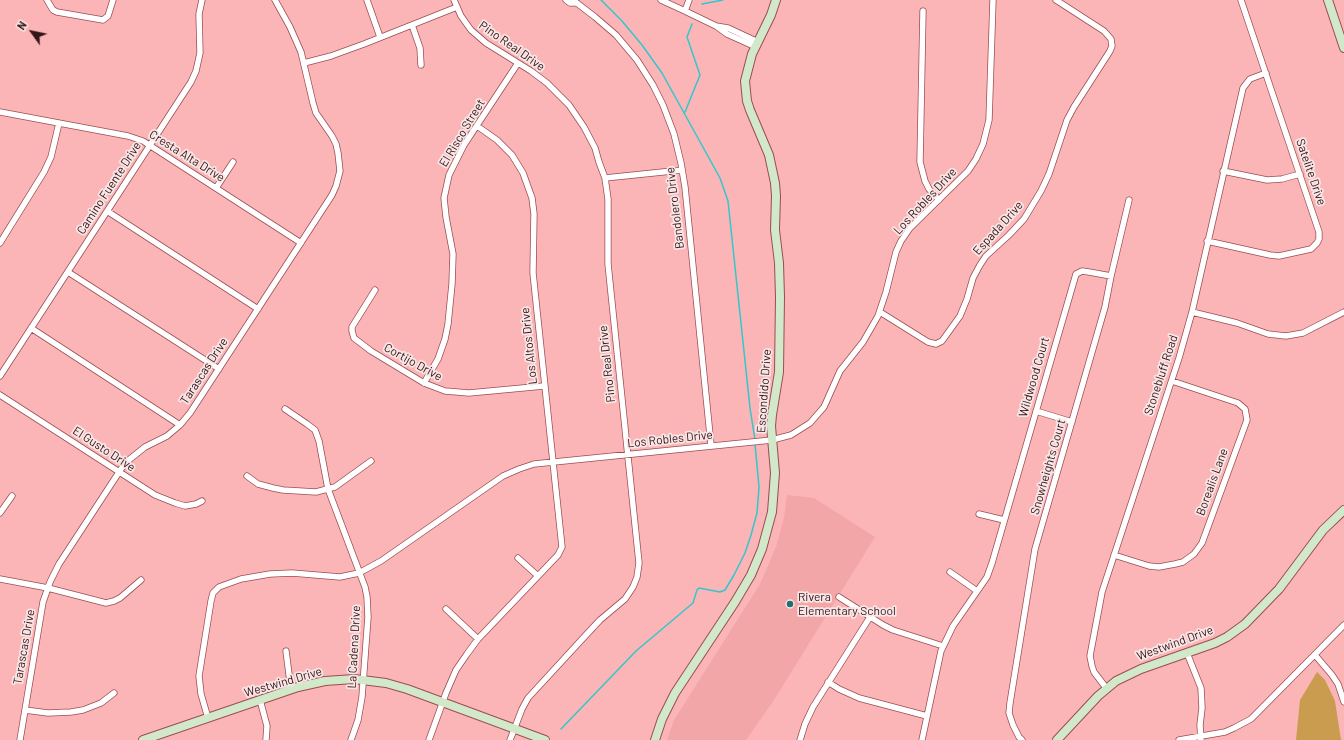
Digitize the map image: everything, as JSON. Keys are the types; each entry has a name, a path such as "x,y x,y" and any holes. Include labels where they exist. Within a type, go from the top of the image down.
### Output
{"street":[{"path":"47,0 50,6 57,12 103,20 108,16 113,0"},
{"name":"Camino Fuente Drive","path":"0,376 191,82 196,71 200,53 199,14 202,0"},
{"name":"Tarascas Drive","path":"20,740 43,602 58,564 125,463 135,454 161,439 180,425 190,413 332,195 338,181 340,171 336,144 316,113 301,52 290,27 275,0"},
{"path":"367,0 380,37"},
{"name":"Pino Real Drive","path":"454,0 470,30 480,39 547,83 571,108 589,135 605,178 609,211 609,284 639,564 634,586 625,599 590,630 532,692 525,702 510,740"},
{"name":"Bandolero Drive","path":"566,0 570,3 574,1 595,17 616,36 637,60 653,85 672,128 682,170 711,446"},
{"path":"661,0 716,26 728,28 757,44"},
{"path":"685,11 689,0"},
{"name":"Escondido Drive","path":"655,740 660,724 670,702 743,589 759,558 768,528 774,492 775,473 772,440 772,415 779,372 779,263 775,230 776,196 769,155 753,119 747,101 746,81 747,73 757,44 771,15 776,0"},
{"name":"Los Robles Drive","path":"208,718 201,694 199,676 211,601 215,590 227,584 270,574 292,573 340,577 359,573 381,561 503,476 520,468 534,464 772,440 792,435 810,423 824,407 840,371 863,342 880,312 896,252 901,241 910,228 968,171 983,144 987,132 990,107 993,0"},
{"name":"Espada Drive","path":"880,312 928,342 936,344 942,341 960,316 973,278 980,265 986,256 1024,219 1041,191 1050,174 1061,134 1067,120 1112,46 1111,39 1104,31 1056,0"},
{"name":"Satelite Drive","path":"1208,241 1274,255 1286,255 1314,247 1319,239 1320,232 1241,0"},
{"path":"1328,0 1344,48"},
{"path":"304,63 331,56 457,7"},
{"path":"923,11 920,162 925,181 939,200"},
{"path":"412,25 420,48 421,65"},
{"name":"El Risco Street","path":"424,383 438,359 445,339 450,308 453,254 446,217 445,191 452,168 464,145 518,63"},
{"name":"Stonebluff Road","path":"1106,689 1094,672 1090,656 1100,600 1172,381 1192,312 1243,88 1250,79 1266,73"},
{"name":"Cresta Alta Drive","path":"0,112 128,136 144,141 301,243"},
{"path":"0,243 44,172 51,157 59,123"},
{"name":"Los Altos Drive","path":"429,740 456,670 478,640 558,555 562,547 533,273 534,214 532,198 523,173 512,155 497,140 477,126"},
{"path":"216,188 233,162"},
{"path":"605,178 682,170"},
{"path":"1224,171 1262,179 1276,180 1300,174"},
{"name":"Snowheights Court","path":"1022,740 1013,725 1009,713 1011,692 1035,549 1105,307 1129,200"},
{"path":"108,211 258,309"},
{"path":"68,272 219,369"},
{"name":"Wildwood Court","path":"922,740 938,659 943,646 953,626 987,577 1076,274 1089,272 1111,276"},
{"name":"Cortijo Drive","path":"375,290 352,327 354,338 371,351 424,383 445,391 469,393 544,386"},
{"path":"1192,312 1237,323 1268,334 1286,336 1303,333 1344,312"},
{"path":"31,328 180,425"},
{"name":"Borealis Lane","path":"1114,555 1149,566 1159,567 1183,562 1194,554 1202,543 1247,420 1245,409 1238,403 1172,381"},
{"name":"El Gusto Drive","path":"0,394 155,495 175,504 190,506 202,502"},
{"name":"La Cadena Drive","path":"284,409 314,430 319,441 328,489 365,587 368,604 364,680 358,720 351,740"},
{"path":"1036,411 1072,422"},
{"path":"247,476 258,484 283,490 316,492 335,487 371,461"},
{"path":"0,513 12,496"},
{"name":"Westwind Drive","path":"1057,740 1106,689 1116,681 1133,672 1215,643 1245,624 1279,589 1323,530 1344,510"},
{"path":"979,514 1004,520"},
{"path":"518,558 538,576"},
{"path":"950,572 977,591"},
{"path":"0,579 48,588 98,601 111,602 120,598 141,580"},
{"path":"839,597 870,617 894,630 943,646"},
{"path":"446,610 478,640"},
{"path":"800,740 805,724 813,707 870,617"},
{"path":"1178,740 1200,738 1234,728 1251,719 1344,624"},
{"path":"286,651 291,690"},
{"path":"1187,653 1201,688 1202,708 1200,738"},
{"path":"1315,655 1332,675 1340,689 1344,702"},
{"name":"Westwind Drive","path":"143,740 291,690 329,680 364,680 407,688 545,740"},
{"path":"828,682 839,690 859,698 927,716"},
{"path":"24,710 48,713 83,710 101,703 114,693"},
{"path":"260,700 267,726 266,740"}],"shaded area":[{"name":"Rivera Elementary School","path":"787,495 814,498 875,537 774,700 746,740 667,740 674,720 760,584 776,547 784,518"},
{"path":"1317,672 1325,680 1335,701 1341,740 1296,740 1300,700"}],"waterway":[{"path":"601,0 622,21 642,45 662,73 720,178 728,201 750,408 755,440"},
{"path":"702,4 723,0"},
{"path":"685,112 700,75 687,37 692,24"},
{"path":"561,729 636,651 693,603 699,588 720,592 725,590 745,553 757,513 759,487 755,444"}],"place":[{"name":"Rivera Elementary School","path":"790,604"}]}
